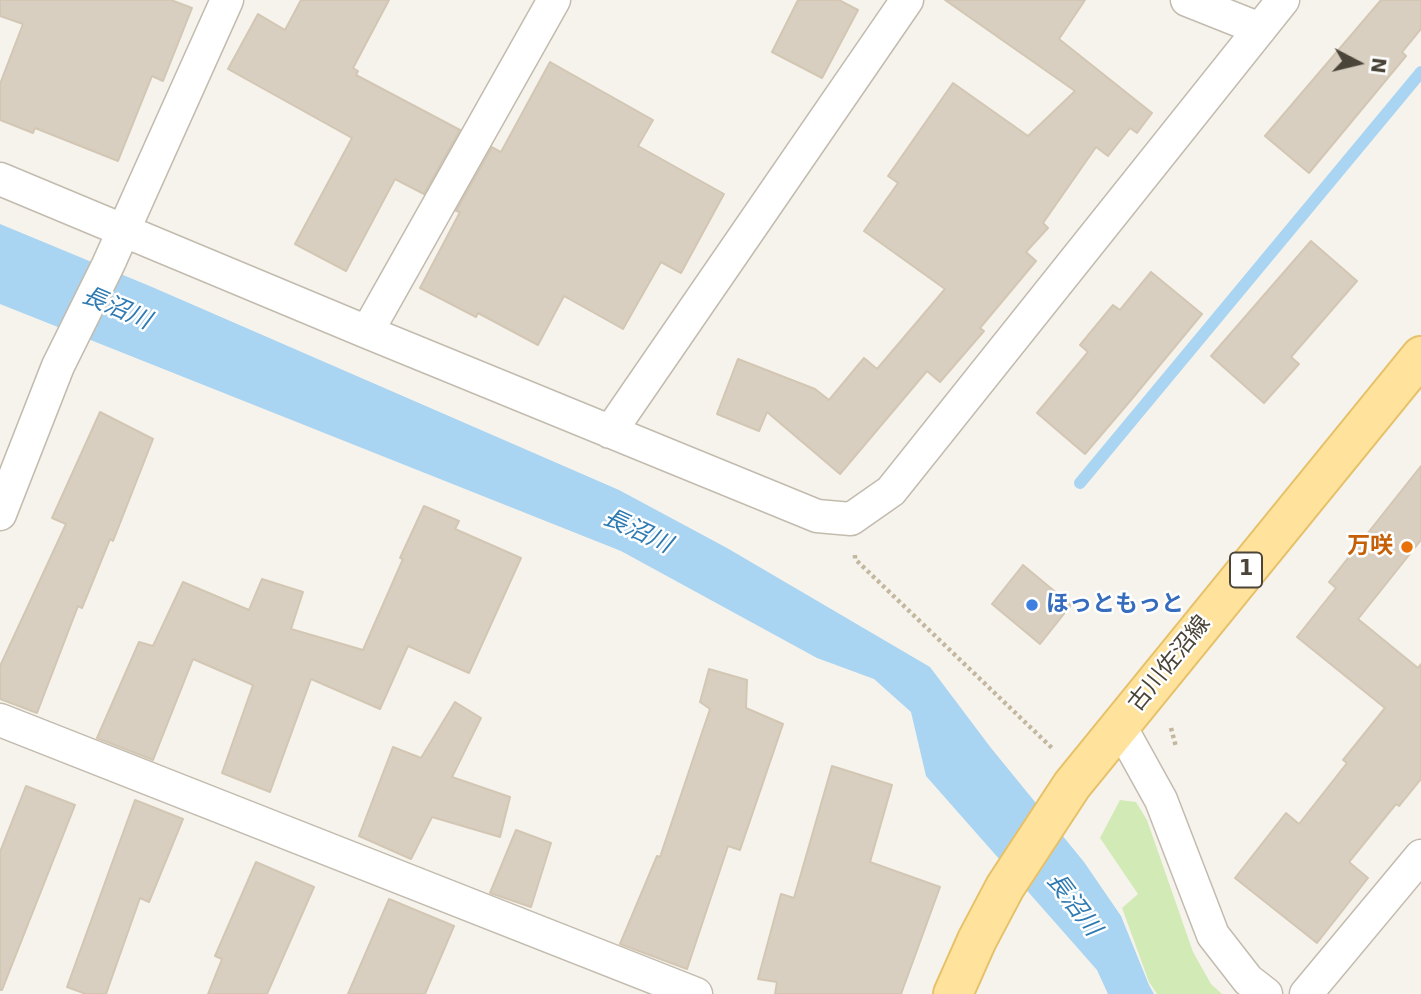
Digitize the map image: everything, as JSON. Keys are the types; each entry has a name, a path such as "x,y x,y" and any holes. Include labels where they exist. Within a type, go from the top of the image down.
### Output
{"main road":[{"name":"古川佐沼線","path":"953,994 1005,887 1072,785 1421,356"}],"street":[{"path":"0,514 58,366 108,265 227,0"},
{"path":"367,332 554,0"},
{"path":"610,432 907,0"},
{"path":"1187,0 1260,29"},
{"path":"0,179 817,516 851,519 891,491 1283,0"},
{"path":"0,720 696,994"},
{"path":"1120,726 1161,800 1213,934 1248,980 1266,994"},
{"path":"1306,994 1421,856"}],"path":[{"path":"851,519 855,559 1054,750"},
{"path":"1172,721 1171,729 1179,755"}],"green space":[{"path":"1120,800 1136,802 1147,820 1193,952 1211,984 1222,994 1157,994 1149,982 1122,908 1138,894 1100,838"}],"water":[{"name":"長沼川","path":"0,224 152,287 619,490 727,548 930,667 991,748 1084,862 1121,916 1154,994 1108,994 1097,970 926,776 911,712 874,679 817,658 621,551 0,304"}],"building":[{"path":"0,0 171,0 192,8 163,81 152,76 118,161 35,128 33,133 0,120 0,84 23,24 0,16"},
{"path":"301,0 389,0 353,68 358,71 356,75 460,130 424,194 395,179 346,271 295,244 352,138 228,69 258,14 285,30"},
{"path":"798,0 839,0 858,10 822,78 772,52"},
{"path":"945,0 1085,0 1059,39 1152,113 1137,133 1130,128 1108,156 1096,147 1043,223 1048,228 1026,252 1036,261 980,328 984,331 940,382 927,371 840,474 767,412 759,431 717,414 738,359 815,389 829,400 864,358 877,369 945,289 864,231 898,183 888,176 953,83 1028,136 1075,91"},
{"path":"1381,0 1421,0 1421,29 1402,52 1406,56 1309,173 1265,136"},
{"path":"550,62 653,120 638,146 724,194 681,273 661,262 623,329 564,296 538,345 478,313 476,317 420,288 460,212 456,211 492,147 501,152"},
{"path":"1311,241 1357,281 1291,357 1299,364 1264,403 1211,356"},
{"path":"1151,272 1202,314 1085,454 1037,413 1088,352 1080,345 1113,305 1120,310"},
{"path":"100,412 153,439 113,541 110,539 82,608 78,606 37,713 0,699 0,666 66,524 52,518"},
{"path":"1421,466 1421,540 1358,619 1418,668 1421,664 1421,779 1399,806 1396,804 1349,862 1368,878 1317,943 1235,878 1286,813 1299,824 1347,763 1343,760 1385,708 1297,637 1336,588 1329,582"},
{"path":"424,506 459,521 455,529 521,558 469,673 408,646 380,709 311,679 270,792 222,773 253,685 193,659 153,760 97,738 139,642 153,646 183,582 249,610 262,579 303,592 291,629 363,650"},
{"name":"ほっともっと","path":"1023,565 1071,605 1040,644 992,604"},
{"path":"709,669 747,680 746,708 783,724 740,850 728,846 687,969 620,944 657,856 660,857 710,709 700,702"},
{"path":"455,702 481,718 452,777 510,797 500,837 432,817 411,859 359,836 393,747 421,758"},
{"path":"832,766 892,785 870,862 940,887 901,994 775,994 777,982 758,979 781,894 794,898"},
{"path":"26,786 75,805 0,990 0,852"},
{"path":"135,800 183,819 149,902 140,898 106,994 86,994 67,987"},
{"path":"516,830 551,843 531,907 490,893"},
{"path":"256,862 314,887 267,994 208,994 222,959 215,956"},
{"path":"389,899 454,926 425,994 348,994"}],"waterway":[{"path":"1080,483 1421,72"}],"place":[{"name":"万咲","path":"1407,547"},
{"name":"ほっともっと","path":"1032,605"}]}
